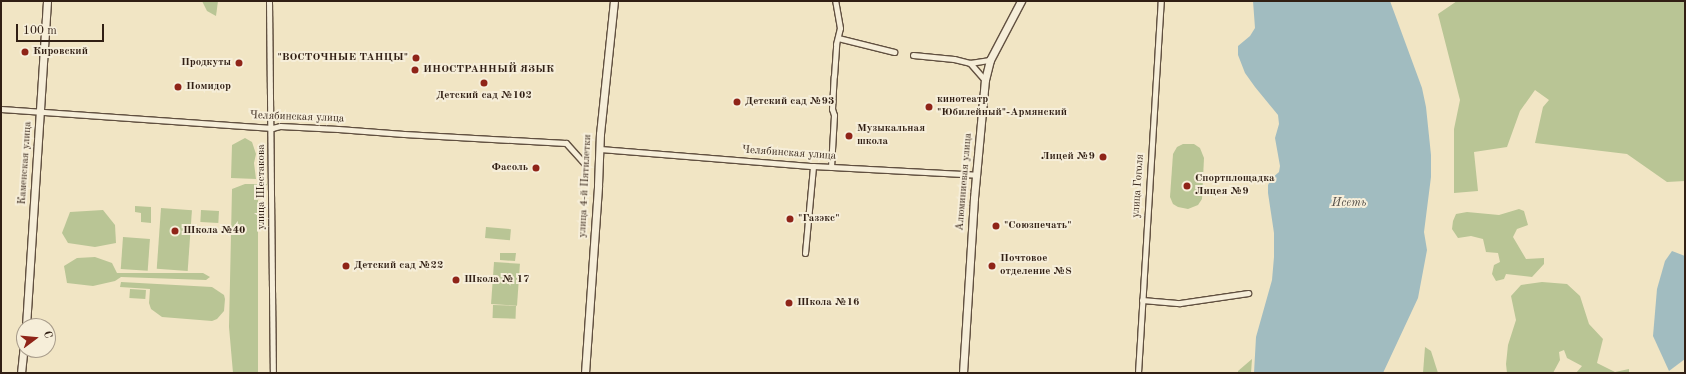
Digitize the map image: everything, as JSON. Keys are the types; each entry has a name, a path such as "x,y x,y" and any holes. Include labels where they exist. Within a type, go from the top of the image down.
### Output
{"street":[{"name":"Каменская улица","path":"27,318 48,1"},
{"name":"улица Шестакова","path":"269,1 268,28 272,128 273,373"},
{"name":"улица 4-й Пятилетки","path":"585,373 600,134 614,1"},
{"path":"831,167 834,115 832,109 836,44 840,28 835,1"},
{"name":"Алюминиевая улица","path":"963,373 985,80 990,60 1021,1"},
{"name":"улица Гоголя","path":"1138,373 1161,1"},
{"path":"838,38 894,52"},
{"path":"913,54 954,59 970,63 990,60"},
{"path":"970,63 985,80"},
{"name":"Челябинская улица","path":"1,110 272,128 280,126 566,143 584,163"},
{"name":"Челябинская улица","path":"600,149 813,166 977,175"},
{"path":"805,253 813,166"},
{"path":"1142,300 1180,303 1248,293"},
{"path":"21,373 23,358"}],"green space":[{"path":"202,1 218,1 216,16 207,11"},
{"path":"1457,1 1685,1 1685,181 1667,182 1627,154 1535,143 1543,107 1549,100 1535,90 1520,111 1507,147 1474,152 1478,191 1454,193 1454,129 1460,100 1438,14"},
{"path":"245,138 252,142 256,154 254,163 256,179 231,178 232,145"},
{"name":"Спортплощадка Лицея №9","path":"1183,144 1194,144 1200,148 1204,158 1202,199 1198,205 1188,209 1178,207 1173,204 1170,197 1173,154 1177,147"},
{"path":"245,184 267,184 258,200 258,373 233,373 229,327 232,189"},
{"path":"135,206 151,207 151,223 141,222 141,213 135,212"},
{"path":"161,208 192,210 188,271 157,269"},
{"path":"1519,209 1524,211 1528,225 1517,229 1513,237 1526,259 1544,258 1544,264 1532,277 1506,274 1504,279 1496,281 1492,274 1494,265 1500,262 1498,253 1486,252 1483,239 1471,236 1458,238 1452,229 1453,221 1456,214 1467,212 1499,215"},
{"path":"103,210 115,225 116,243 95,247 68,243 62,233 70,212"},
{"path":"201,210 219,211 218,223 200,222"},
{"path":"486,227 511,229 510,240 485,238"},
{"path":"123,237 150,239 148,271 121,269"},
{"path":"500,253 516,253 515,261 500,260"},
{"path":"95,257 112,263 117,273 203,273 210,277 206,280 121,277 115,281 93,286 67,283 64,266 77,258"},
{"path":"494,262 520,264 517,306 491,304"},
{"path":"121,282 212,287 224,295 224,311 217,319 212,321 162,317 151,309 149,303 150,289 120,287"},
{"path":"1542,282 1567,284 1580,296 1589,324 1603,339 1597,363 1615,372 1629,369 1629,373 1576,373 1582,366 1567,358 1564,350 1559,352 1560,360 1553,373 1507,373 1506,364 1508,345 1516,320 1511,296 1521,285"},
{"path":"130,289 146,290 145,299 129,298"},
{"path":"493,305 516,306 516,319 493,318"},
{"path":"1425,347 1431,351 1438,373 1423,373"},
{"path":"1252,359 1251,373 1238,373 1238,371"}],"water":[{"name":"Исеть","path":"1253,1 1390,1 1422,88 1426,107 1431,155 1431,177 1424,232 1427,250 1418,298 1383,373 1254,373 1256,337 1272,280 1274,257 1274,233 1268,185 1271,179 1279,172 1280,166 1275,138 1279,124 1278,115 1245,73 1238,55 1238,46 1250,36 1255,28"},
{"path":"1672,251 1685,256 1685,359 1669,371 1653,336 1657,289 1665,261"}],"place":[{"name":"Кировский","path":"25,52"},
{"name":"\"ВОСТОЧНЫЕ ТАНЦЫ\"","path":"416,58"},
{"name":"Продкуты","path":"239,63"},
{"name":"ИНОСТРАННЫЙ ЯЗЫК","path":"415,70"},
{"name":"Детский сад №102","path":"484,83"},
{"name":"Помидор","path":"178,87"},
{"name":"Детский сад №93","path":"737,102"},
{"name":"кинотеатр \"Юбилейный\"-Армянский","path":"929,107"},
{"name":"Музыкальная школа","path":"849,136"},
{"name":"Лицей №9","path":"1103,157"},
{"name":"Фасоль","path":"536,168"},
{"name":"Спортплощадка Лицея №9","path":"1187,186"},
{"name":"\"Газэкс\"","path":"790,219"},
{"name":"\"Союзпечать\"","path":"996,226"},
{"name":"Школа №40","path":"175,231"},
{"name":"Детский сад №22","path":"346,266"},
{"name":"Почтовое отделение №8","path":"992,266"},
{"name":"Школа № 17","path":"456,280"},
{"name":"Школа №16","path":"789,303"}]}
